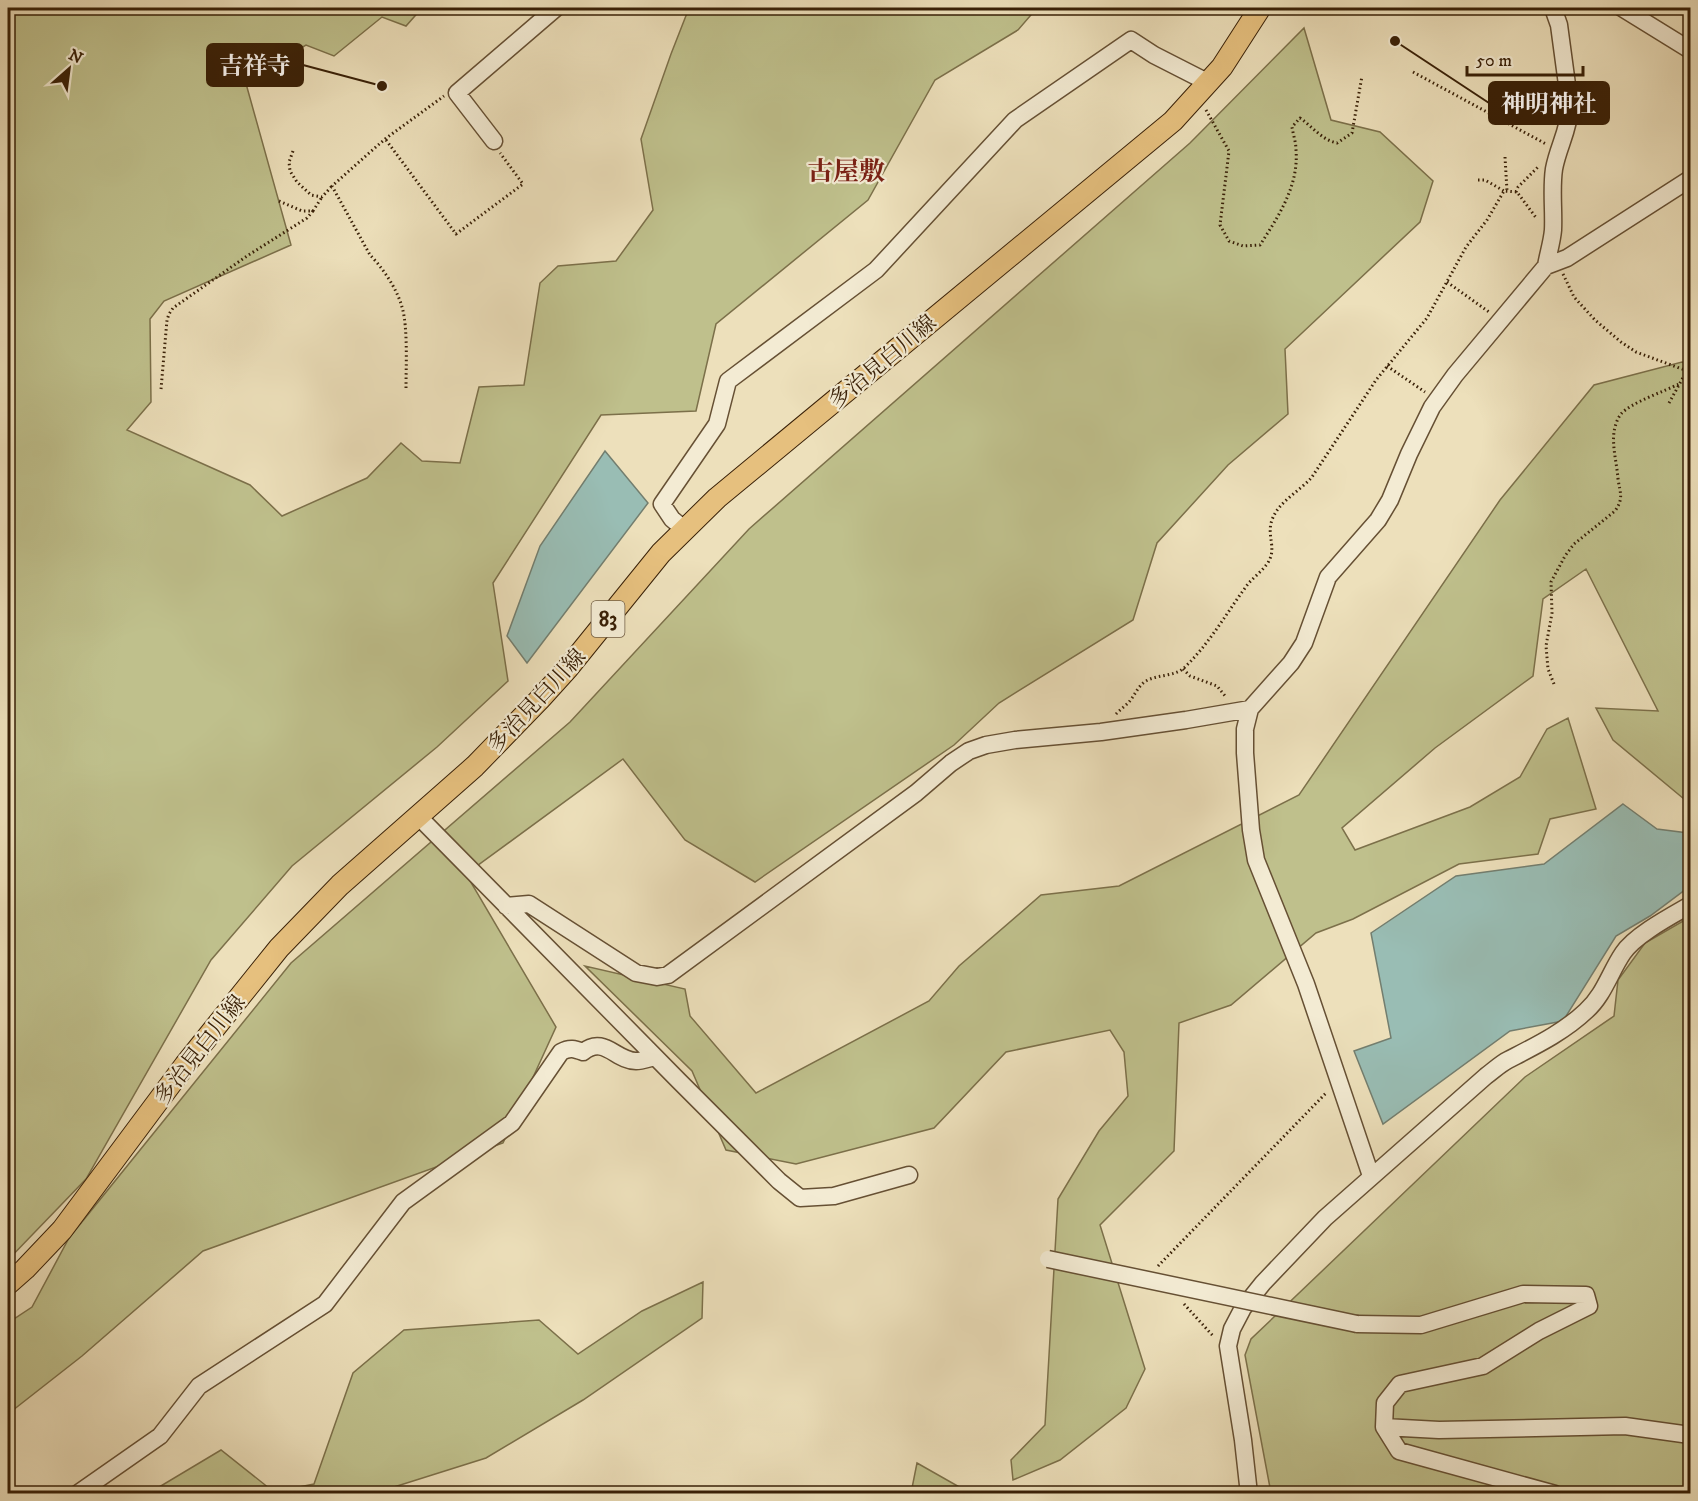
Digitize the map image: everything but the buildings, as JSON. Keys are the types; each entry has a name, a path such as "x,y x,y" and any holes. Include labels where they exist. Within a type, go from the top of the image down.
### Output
{"main road":[{"name":"多治見白川線","path":"8,1284 62,1230 185,1065 279,948 340,885 475,766 540,699 684,529 717,498 1173,121 1222,67 1260,8"}],"street":[{"path":"494,141 457,93 556,8"},
{"path":"1552,264 1554,171 1558,151 1570,121 1559,25 1553,8"},
{"path":"1622,8 1690,50"},
{"path":"684,529 672,519 662,504 717,424 728,381 876,270 1015,120 1131,40 1202,89"},
{"path":"506,906 529,904 636,973 657,977 668,975 916,793 969,751 986,745 1015,740 1101,732 1242,710 1291,663 1304,643 1328,577 1378,520 1390,500 1432,407 1500,321 1552,264 1567,258 1690,178"},
{"path":"1242,710 1251,830 1256,860 1306,984 1371,1176"},
{"path":"418,816 679,1081 779,1181 800,1198 834,1196 909,1175"},
{"path":"1249,1494 1228,1346 1232,1329 1243,1308 1263,1283 1325,1218 1371,1176 1485,1076 1506,1061 1564,1029 1587,1011 1600,995 1624,951 1637,939 1690,905"},
{"path":"77,1494 160,1436 198,1386 325,1304 402,1202 512,1123 561,1052 574,1048 584,1052 597,1045 635,1061 656,1057"},
{"path":"1048,1259 1357,1324 1421,1325 1523,1294 1586,1295 1589,1305 1539,1331 1483,1366 1400,1384 1385,1403 1384,1427 1399,1451 1555,1494"},
{"path":"1384,1427 1439,1430 1625,1426 1690,1435"}],"path":[{"path":"1413,72 1558,151"},
{"path":"1202,89 1229,151 1220,225 1228,241 1243,246 1260,245 1284,208 1293,177 1296,151 1292,127 1300,118 1330,142 1337,143 1345,139 1352,133 1362,76"},
{"path":"161,389 166,320 173,308 247,256 307,218 332,186 385,139 447,94 457,93"},
{"path":"385,139 456,234 523,184 494,141"},
{"path":"294,151 289,162 290,171 297,182 311,195 322,197"},
{"path":"1516,192 1518,187 1550,155 1558,151"},
{"path":"1101,732 1109,720 1130,701 1147,680 1183,669 1208,641 1249,582 1266,566 1272,556 1270,529 1272,518 1283,504 1312,477 1376,380 1427,318 1466,247 1506,192 1505,157"},
{"path":"1478,180 1485,180 1506,192 1517,192 1551,236"},
{"path":"332,186 370,255 378,263 403,308 406,388"},
{"path":"279,201 302,211 313,211"},
{"path":"1552,264 1574,297 1595,320 1636,352 1689,371"},
{"path":"1447,282 1500,321"},
{"path":"1669,403 1689,371 1690,365"},
{"path":"1387,366 1437,400"},
{"path":"1554,684 1548,669 1546,646 1552,613 1551,582 1574,544 1615,511 1620,504 1622,497 1614,435 1618,420 1621,414 1631,406 1679,384"},
{"path":"1183,669 1190,676 1217,686 1242,710"},
{"path":"1154,1270 1339,1080"},
{"path":"1182,1302 1218,1342 1228,1346"}],"green space":[{"path":"8,8 422,8 406,26 382,17 334,56 306,45 245,80 291,245 164,301 150,319 151,402 127,430 250,485 282,516 367,478 401,443 422,461 460,463 479,387 524,385 540,283 558,266 616,261 653,210 641,139 689,8 1037,8 1018,30 935,80 868,200 716,324 696,411 601,415 493,583 508,681 437,747 292,866 211,960 86,1179 8,1260"},
{"path":"1304,28 1331,120 1380,132 1433,181 1420,222 1285,349 1288,414 1228,465 1157,543 1133,620 999,703 954,745 755,882 685,840 623,759 466,874 556,1027 503,1143 203,1251 82,1356 8,1414 8,1323 32,1307 69,1238 291,963 570,722 749,529 1190,143"},
{"path":"1682,362 1690,366 1690,804 1613,740 1596,708 1658,711 1586,569 1543,599 1533,676 1435,748 1342,828 1355,850 1470,807 1520,777 1547,729 1568,718 1596,809 1550,819 1538,854 1459,864 1353,919 1316,933 1231,1005 1179,1023 1174,1151 1100,1225 1145,1369 1126,1408 1060,1460 1013,1480 1011,1460 1045,1425 1058,1199 1099,1131 1128,1096 1124,1052 1110,1030 1006,1052 934,1128 796,1164 726,1150 692,1071 585,966 685,989 690,1016 756,1093 929,1001 959,966 1041,895 1119,886 1299,795 1500,500 1594,385"},
{"path":"1690,917 1690,1493 1271,1493 1245,1355 1251,1339 1525,1077 1614,1016 1618,980 1645,943"},
{"path":"703,1282 702,1318 583,1400 486,1458 375,1493 149,1493 221,1450 274,1492 314,1484 353,1373 404,1330 539,1320 578,1354 642,1311"},
{"path":"917,1463 970,1493 911,1493"}],"water":[{"path":"605,451 648,503 527,663 507,636 540,546"},
{"path":"1623,804 1657,829 1688,833 1690,886 1650,916 1616,936 1563,1021 1510,1031 1383,1124 1354,1051 1391,1038 1371,933 1456,876 1544,864"}],"place":[{"name":"神明神社","path":"1395,41"},
{"name":"吉祥寺","path":"382,86"}],"district":[{"name":"古屋敷","path":"846,171"}]}
